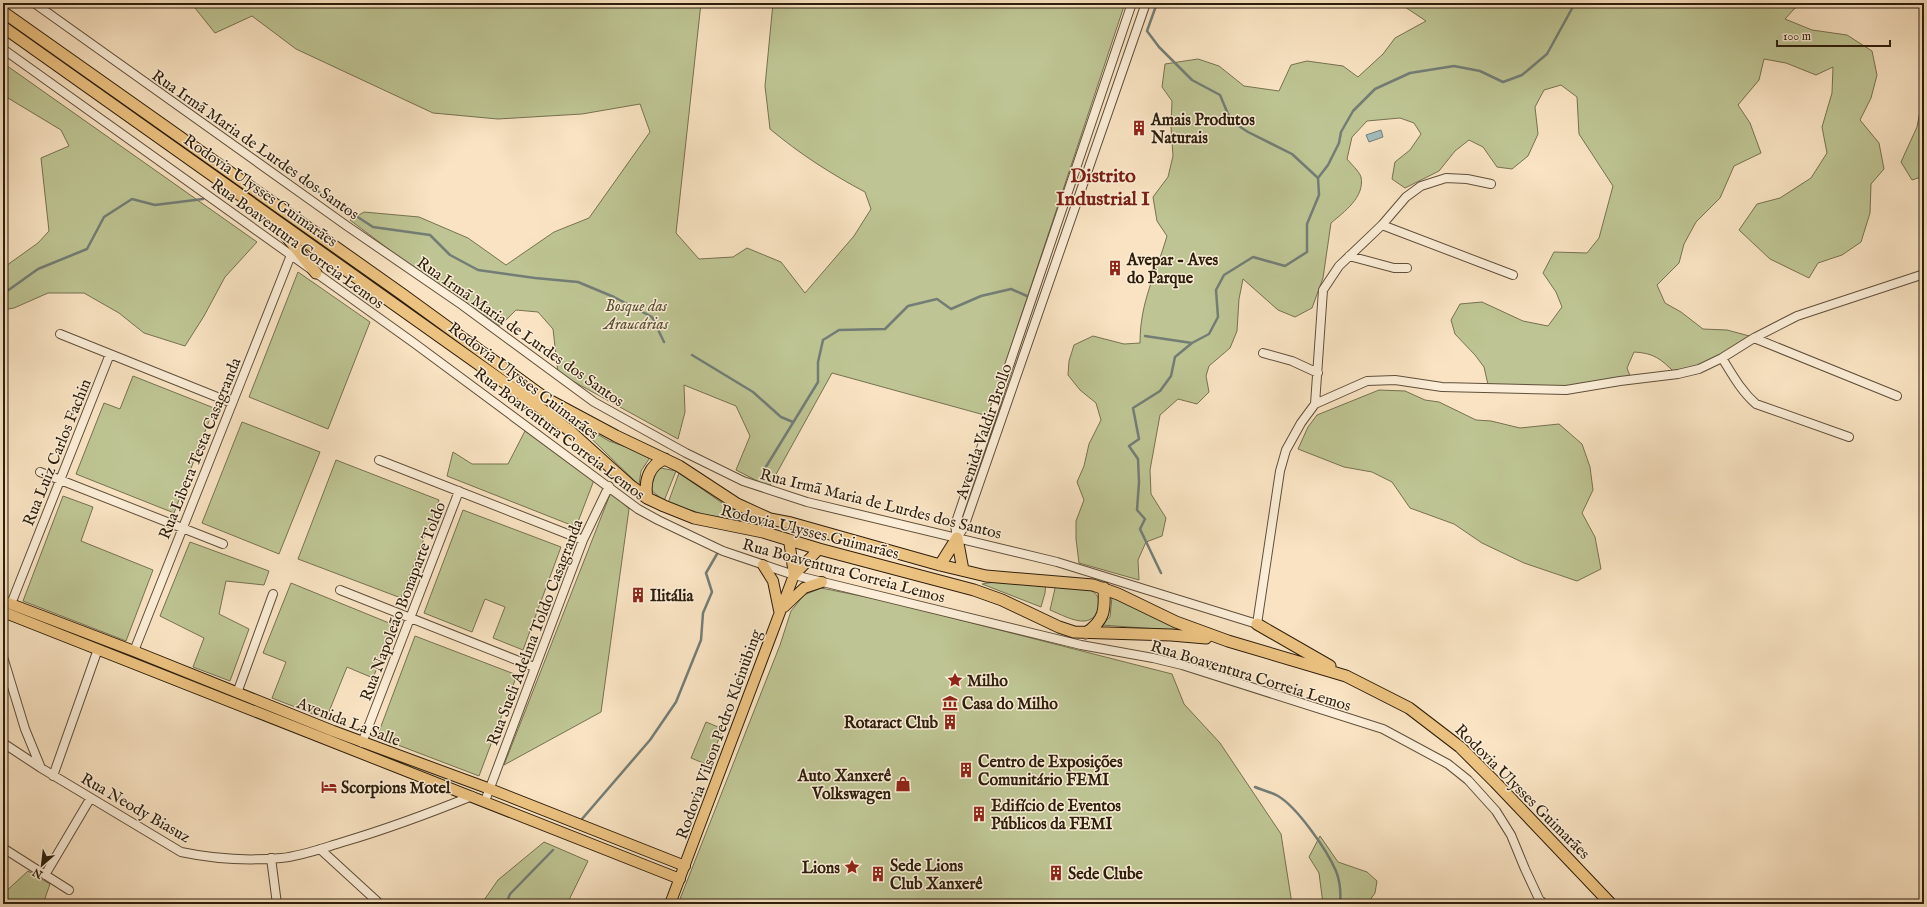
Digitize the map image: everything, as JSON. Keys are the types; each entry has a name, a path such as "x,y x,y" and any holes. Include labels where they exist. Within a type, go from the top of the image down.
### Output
{"highway":[{"name":"Rodovia Ulysses Guimarães","path":"3,12 402,294 545,398 616,436 680,466 737,504 770,519 791,523 940,565 986,576 1077,582 1104,588 1176,622 1228,641 1346,676 1409,708 1460,747 1611,904"},
{"name":"Rodovia Ulysses Guimarães","path":"3,27 538,407 570,431 631,486 647,498 694,518 763,532 819,549 974,590 1002,600 1059,627 1074,632 1181,635 1228,641"},
{"path":"270,216 316,273"},
{"path":"647,498 646,485 650,472 658,461 665,459"},
{"path":"940,565 957,538"},
{"path":"957,538 963,570"},
{"path":"1086,633 1098,624 1101,618 1104,603 1104,588"},
{"path":"1257,624 1346,676"}],"main road":[{"path":"788,540 794,575"},
{"name":"Rodovia Vilson Pedro Kleinübing","path":"670,904 794,575 819,549"},
{"path":"763,565 774,581 780,612"},
{"path":"780,612 804,588 822,582"},
{"name":"Avenida La Salle","path":"7,602 134,651 362,743 490,789 685,866"},
{"name":"Avenida La Salle","path":"3,612 680,879"},
{"path":"170,678 174,668"},
{"path":"328,741 333,731"}],"street":[{"name":"Rua Irmã Maria de Lurdes dos Santos","path":"34,3 347,226 462,305 594,402 686,453 743,481 807,502 1056,562 1257,624"},
{"name":"Avenida Valdir Brollo","path":"957,538 955,525 1132,3"},
{"name":"Avenida Valdir Brollo","path":"957,538 964,527 1146,3"},
{"name":"Rua Boaventura Correia Lemos","path":"3,49 414,343 638,509 724,551 794,575 1080,645 1160,660 1384,729 1448,764 1468,780 1496,811 1511,834 1524,870 1539,899 1544,904"},
{"path":"1315,404 1323,290 1339,266 1382,225 1406,197 1421,186 1446,178 1467,179 1491,184"},
{"path":"1382,225 1513,275"},
{"name":"Rua Libera Testa Casagranda","path":"134,651 291,255"},
{"path":"1349,256 1394,268 1407,268"},
{"path":"1257,624 1280,471 1286,450 1301,423 1315,404 1367,381 1395,380 1442,387 1566,390 1620,381 1678,374 1698,369 1722,358 1754,338 1797,316 1924,274"},
{"path":"60,334 232,403"},
{"path":"1754,338 1897,396"},
{"path":"1263,353 1286,359 1318,373"},
{"name":"Rua Luiz Carlos Fachin","path":"7,602 60,480 110,354"},
{"path":"1722,358 1738,384 1756,404 1849,437"},
{"path":"379,460 583,540"},
{"path":"40,472 223,544"},
{"name":"Rua Sueli Adelma Toldo Casagranda","path":"485,801 534,667 583,540 608,486"},
{"name":"Rua Napoleão Bonaparte Toldo","path":"362,743 459,491"},
{"path":"340,590 534,667"},
{"path":"237,693 273,594"},
{"path":"53,776 98,649"},
{"path":"3,657 25,729 42,768"},
{"name":"Rua Neody Biasuz","path":"3,744 53,776 181,852 207,857 235,859 281,858 320,849 382,830 472,796"},
{"path":"45,875 90,798"},
{"path":"3,848 69,890"},
{"path":"320,849 380,904"},
{"path":"271,858 278,904"}],"green space":[{"name":"Bosque das Araucárias","path":"191,3 701,3 676,233 699,259 733,257 747,248 781,262 805,293 854,236 871,209 865,192 816,163 770,129 765,86 773,3 1125,3 988,416 832,373 769,487 736,470 750,436 736,406 684,385 685,412 678,439 558,373 553,329 538,312 516,310 500,326 399,257 350,220 364,212 419,217 468,238 506,265 554,232 589,218 650,132 640,104 582,114 498,119 433,113 296,49 252,16 215,33"},
{"path":"1399,3 1803,3 1794,9 1785,19 1812,30 1847,35 1872,51 1877,75 1871,98 1860,120 1879,143 1884,169 1871,184 1870,213 1861,242 1842,255 1818,263 1809,278 1770,259 1739,230 1757,204 1780,198 1811,178 1827,153 1822,127 1832,93 1833,67 1816,75 1786,63 1764,59 1759,80 1738,105 1750,123 1761,153 1734,166 1720,198 1696,222 1684,244 1679,263 1657,285 1665,303 1681,312 1703,329 1727,330 1757,338 1719,364 1675,373 1666,364 1652,355 1634,352 1627,368 1632,381 1577,391 1489,389 1484,367 1455,334 1451,320 1460,304 1482,302 1523,321 1548,326 1562,307 1556,292 1543,273 1554,252 1587,253 1599,238 1613,186 1579,134 1577,97 1561,85 1544,90 1535,107 1538,134 1528,156 1512,169 1497,167 1483,147 1469,140 1455,151 1439,171 1405,188 1392,179 1395,162 1410,150 1421,134 1414,123 1400,118 1367,121 1352,137 1347,159 1361,177 1360,191 1352,203 1331,223 1323,278 1312,308 1295,317 1278,310 1243,279 1239,299 1237,331 1230,348 1209,366 1206,376 1209,392 1197,404 1178,399 1160,415 1150,470 1151,494 1166,518 1162,536 1146,542 1138,560 1139,580 1079,563 1076,539 1076,521 1084,500 1077,482 1084,466 1089,444 1101,420 1096,403 1080,390 1068,375 1069,361 1074,345 1093,336 1124,344 1140,343 1143,314 1149,288 1167,236 1157,221 1153,197 1168,177 1173,156 1171,127 1172,101 1162,87 1165,64 1198,59 1219,66 1244,86 1279,91 1291,65 1307,61 1343,66 1358,77 1383,54 1395,38 1426,21"},
{"path":"3,63 257,242 225,277 204,316 185,346 144,333 119,313 84,293 48,293 14,308 3,310 3,268 38,243 49,231 41,158 69,146 61,130 3,95"},
{"path":"1924,90 1924,176 1912,180 1901,162 1917,127"},
{"path":"298,272 370,322 328,429 249,397"},
{"path":"133,376 214,408 174,513 76,474 104,403 120,409"},
{"path":"1379,390 1405,391 1425,400 1439,402 1476,420 1491,421 1520,428 1559,424 1582,444 1590,467 1593,490 1582,513 1595,537 1601,569 1577,581 1524,563 1482,543 1454,524 1410,508 1392,482 1372,472 1344,467 1298,449 1308,427 1317,415"},
{"path":"571,419 609,441 651,456 641,471 639,485"},
{"path":"242,422 320,452 279,554 202,523"},
{"path":"525,431 594,480 576,527 447,476 453,452 472,464 508,464"},
{"path":"336,460 439,500 401,598 298,559"},
{"path":"661,468 676,471 664,501 651,490 654,474"},
{"path":"679,473 745,517 768,525 706,515 668,503"},
{"path":"611,492 629,509 601,712 504,765"},
{"path":"63,496 93,507 81,541 153,570 126,641 23,601"},
{"path":"463,510 561,547 523,650 493,638 505,607 485,599 472,632 424,613"},
{"path":"190,542 269,571 264,585 226,581 219,614 249,629 230,681 193,667 204,638 160,616"},
{"path":"1001,581 1046,582 1041,607 982,584"},
{"path":"291,583 394,625 373,678 347,667 326,719 272,698 286,662 263,653"},
{"path":"1056,584 1080,586 1092,591 1096,595 1099,603 1099,608 1094,617 1081,621 1050,610"},
{"path":"821,588 886,601 1172,674 1184,704 1220,743 1281,834 1292,904 678,904 780,645 791,611 804,595"},
{"path":"1112,597 1187,631 1101,625 1110,617"},
{"path":"415,636 517,675 479,776 377,737"},
{"path":"706,722 723,729 708,765 691,758"},
{"path":"1320,836 1338,862 1367,872 1377,881 1375,893 1367,904 1323,904 1319,873 1309,857"},
{"path":"544,842 588,861 567,904 484,904 484,900 498,880"},
{"path":"28,871 50,884 43,904 3,904 3,894"}],"water":[{"path":"1381,130 1383,137 1369,142 1366,135"}],"waterway":[{"path":"1157,3 1147,31 1159,47 1192,80 1220,95 1231,121 1248,132 1292,154 1318,178"},
{"path":"1161,573 1140,529 1145,519 1137,510 1139,482 1138,459 1129,446 1139,439 1133,408 1160,391 1171,376 1175,357 1192,343 1209,334 1218,317 1216,290 1224,275 1253,257 1285,266 1307,252 1307,224 1319,195 1318,178 1328,165 1339,143 1341,132 1353,111 1375,89 1410,73 1454,66 1480,71 1503,82 1522,75 1547,54 1575,3"},
{"path":"305,186 310,186 373,227 430,235 450,255 478,270 578,282 614,297 652,317 664,342"},
{"path":"3,294 38,269 87,249 104,217 132,199 155,205 203,199"},
{"path":"764,470 818,382 818,362 823,340 839,330 885,329 908,306 937,299 951,309 981,296 1011,289 1027,296"},
{"path":"1145,336 1192,343"},
{"path":"692,355 753,392 781,417 793,422"},
{"path":"582,819 650,740 676,702 701,640 703,613 712,592 706,573 717,554"},
{"path":"1255,787 1278,796 1286,802 1294,809 1319,841 1336,871 1340,887 1340,904"},
{"path":"506,904 510,894 553,850"}],"place":[{"name":"Amais Produtos Naturais","path":"1139,128"},
{"name":"Avepar - Aves do Parque","path":"1115,268"},
{"name":"Ilitália","path":"638,595"},
{"name":"Milho","path":"955,680"},
{"name":"Casa do Milho","path":"950,703"},
{"name":"Rotaract Club","path":"950,722"},
{"name":"Centro de Exposições Comunitário FEMI","path":"966,770"},
{"name":"Auto Xanxerê Volkswagen","path":"903,784"},
{"name":"Scorpions Motel","path":"329,787"},
{"name":"Edifício de Eventos Públicos da FEMI","path":"979,814"},
{"name":"Lions","path":"852,867"},
{"name":"Sede Clube","path":"1056,873"},
{"name":"Sede Lions Club Xanxerê","path":"878,874"}],"district":[{"name":"Distrito Industrial I","path":"1103,186"}]}
